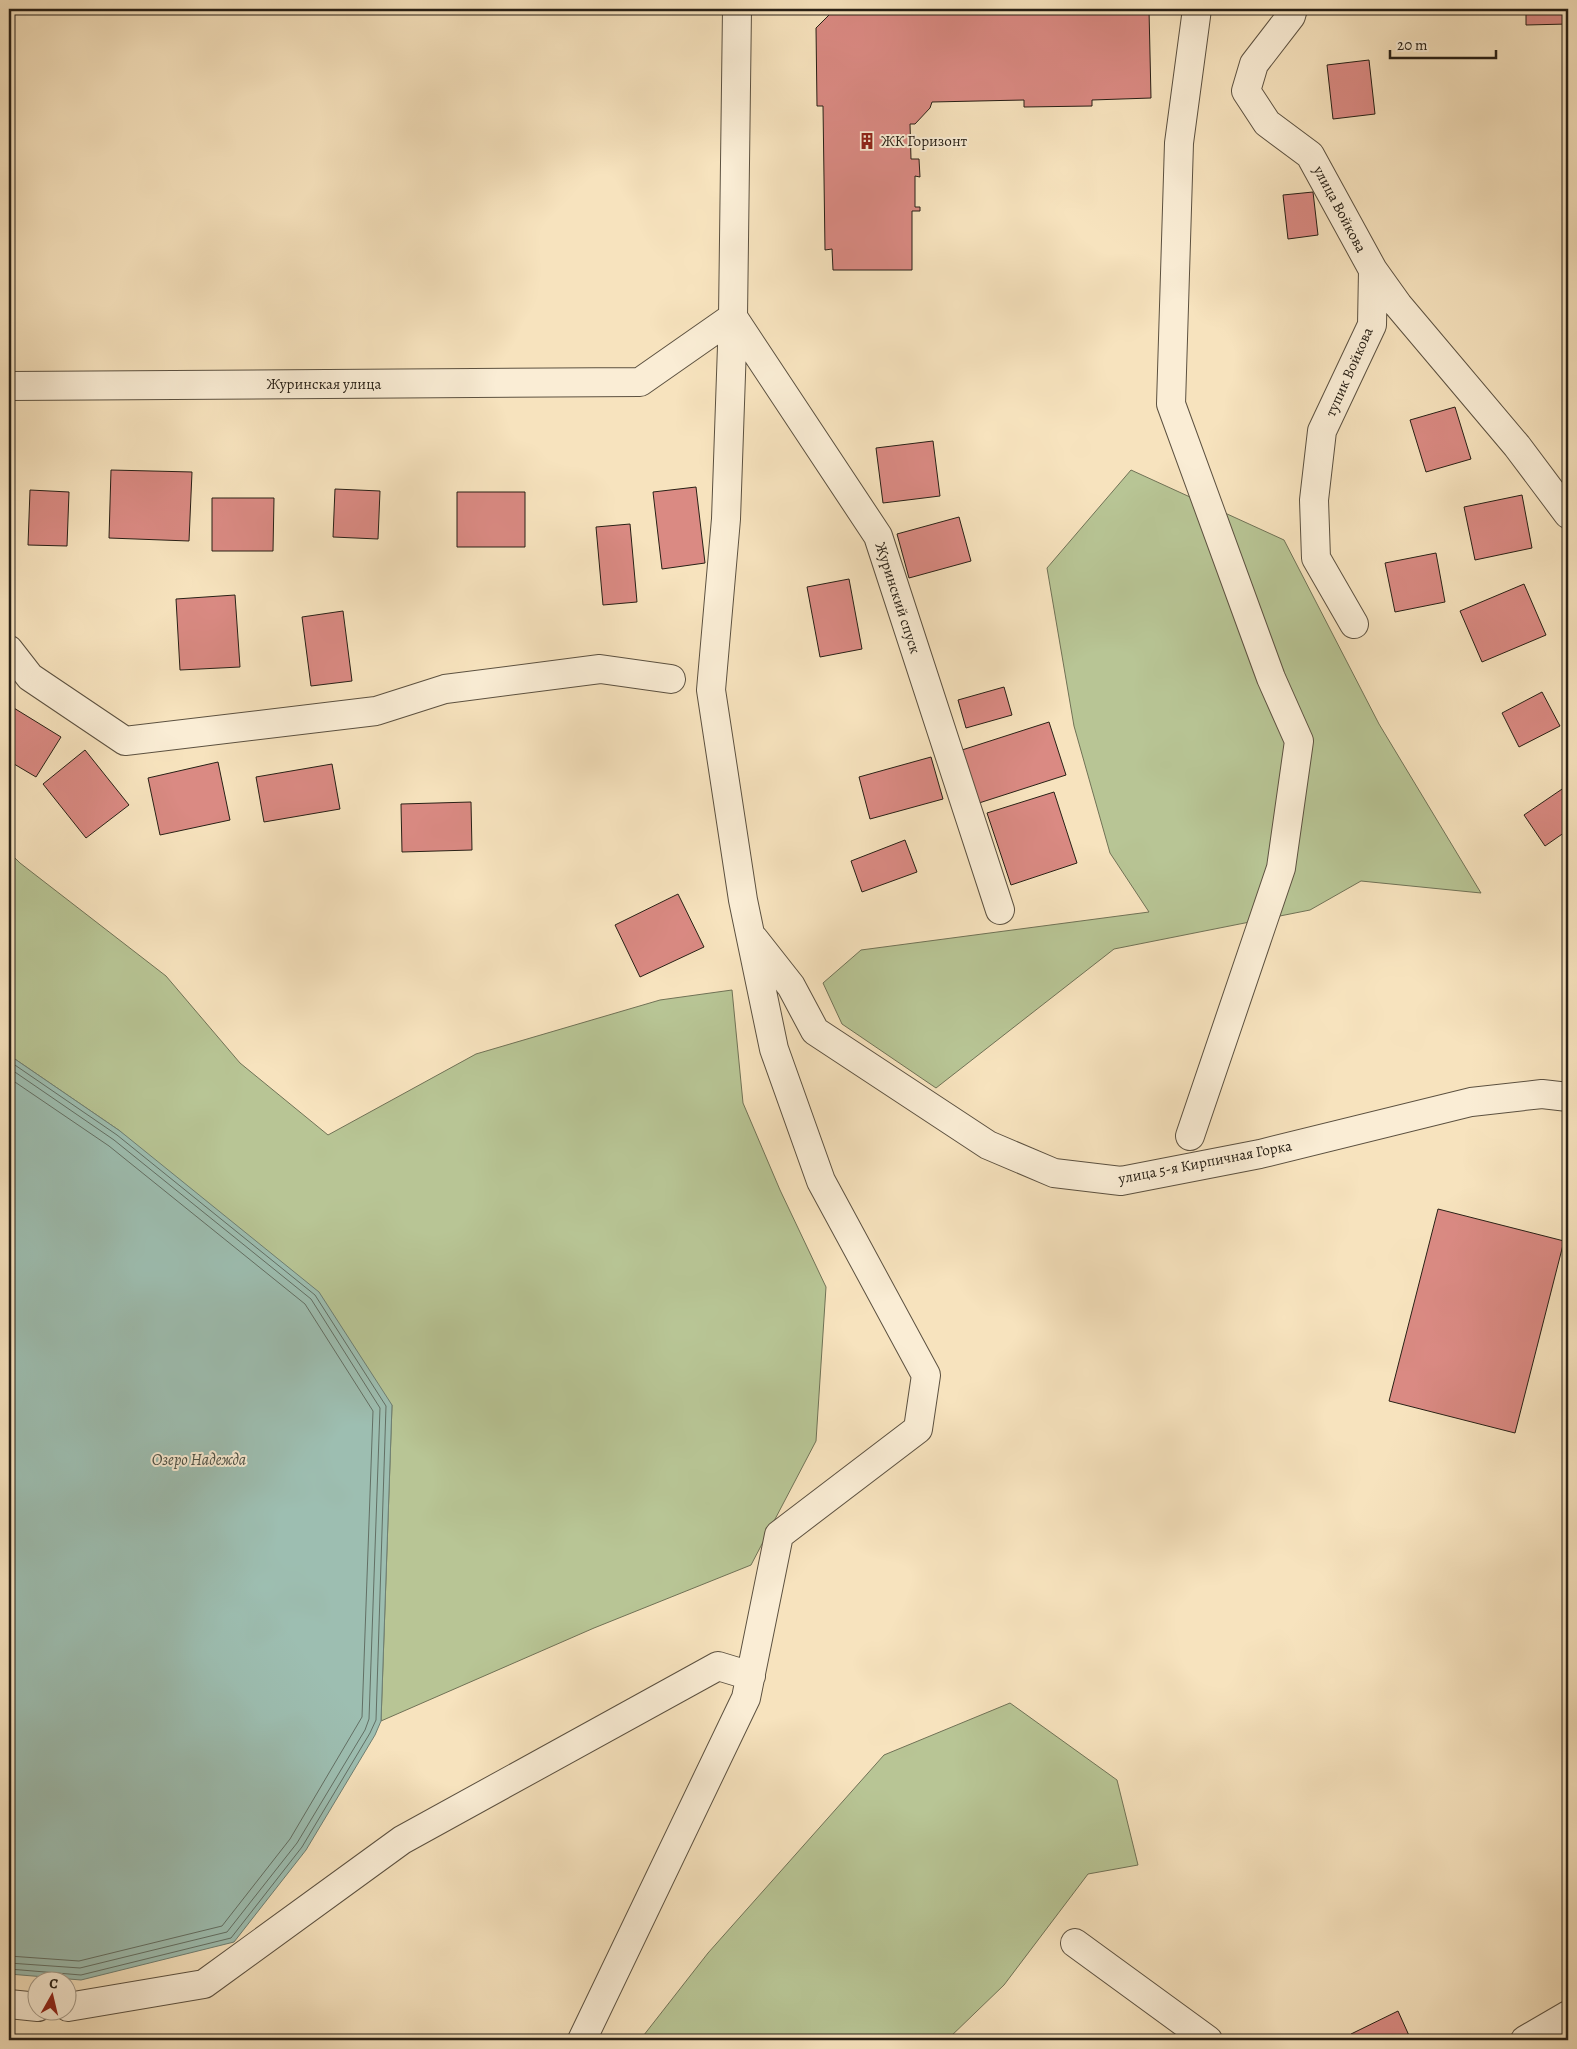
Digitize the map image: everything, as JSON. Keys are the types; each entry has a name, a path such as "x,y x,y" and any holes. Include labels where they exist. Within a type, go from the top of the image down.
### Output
{"street":[{"path":"582,2040 746,1698 779,1535 918,1429 926,1375 821,1181 774,1050 750,933 711,690 726,519 733,317 736,9"},
{"path":"1190,1136 1282,868 1299,741 1271,678 1171,404 1180,143 1197,9"},
{"name":"улица Войкова","path":"1293,9 1291,16 1254,64 1246,91 1267,123 1310,156 1373,270"},
{"path":"1373,270 1398,306 1517,446 1568,514"},
{"name":"тупик Войкова","path":"1354,624 1316,558 1314,500 1322,431 1372,325 1373,270"},
{"name":"Журинская улица","path":"9,386 640,382 733,317"},
{"name":"Журинский спуск","path":"733,317 878,536 1000,910"},
{"path":"9,650 30,677 125,741 376,711 445,690 600,669 671,679"},
{"name":"улица 5-я Кирпичная Горка","path":"750,933 791,986 815,1031 988,1145 1054,1173 1121,1181 1260,1154 1471,1102 1542,1094 1568,1096"},
{"path":"78,2005 204,1984 402,1840 718,1666 751,1676"},
{"path":"1075,1943 1208,2040"},
{"path":"9,2004 28,2006"},
{"path":"1525,2040 1568,2015"}],"green space":[{"path":"1131,470 1284,540 1379,724 1481,893 1361,881 1310,910 1114,949 936,1088 842,1024 823,983 861,950 1149,912 1110,853 1074,726 1047,568"},
{"path":"9,852 20,863 166,976 240,1063 328,1135 476,1054 660,1000 732,990 743,1103 780,1190 826,1287 816,1441 751,1565 594,1628 381,1721 392,1405 120,1131 9,1055"},
{"path":"1010,1703 1117,1780 1138,1865 1088,1874 1004,1985 947,2040 640,2040 708,1953 884,1755"}],"water":[{"name":"Озеро Надежда","path":"9,1055 120,1131 319,1292 392,1405 381,1721 375,1735 306,1850 234,1942 81,1980 78,1980 78,1972 28,1972 28,1976 9,1974"}],"building":[{"path":"1526,9 1568,9 1568,24 1526,25"},
{"name":"ЖК Горизонт","path":"1149,10 1151,98 1092,100 1092,106 1024,107 1024,100 932,102 930,108 915,124 910,124 911,159 919,159 920,177 915,176 915,207 920,207 920,211 912,211 912,270 833,270 832,249 825,250 823,106 817,106 816,28 830,14"},
{"path":"1369,60 1375,114 1333,119 1327,65"},
{"path":"1313,192 1318,235 1288,239 1283,195"},
{"path":"1455,407 1471,459 1426,472 1410,420"},
{"path":"933,441 940,496 883,503 876,448"},
{"path":"111,470 192,472 189,541 109,538"},
{"path":"696,487 705,563 662,569 653,492"},
{"path":"335,489 380,491 378,539 333,537"},
{"path":"30,490 69,492 67,546 28,545"},
{"path":"457,492 525,492 525,547 457,547"},
{"path":"1522,495 1532,548 1475,560 1464,507"},
{"path":"212,498 274,498 273,551 212,551"},
{"path":"959,517 971,561 909,578 897,534"},
{"path":"630,524 637,602 603,605 596,527"},
{"path":"1436,553 1445,602 1395,612 1385,563"},
{"path":"849,579 862,649 820,657 807,587"},
{"path":"1524,584 1546,635 1482,662 1460,611"},
{"path":"235,595 240,667 180,670 176,599"},
{"path":"343,611 352,681 311,686 302,617"},
{"path":"1004,687 1012,715 966,728 958,700"},
{"path":"1542,692 1560,726 1519,747 1502,713"},
{"path":"9,705 61,737 36,777 9,761"},
{"path":"1049,722 1066,775 979,803 962,750"},
{"path":"85,750 129,805 86,838 43,784"},
{"path":"931,757 943,799 870,819 859,777"},
{"path":"218,762 230,820 160,835 148,778"},
{"path":"332,764 340,809 264,822 256,777"},
{"path":"1568,785 1568,830 1545,846 1524,815"},
{"path":"1054,792 1077,863 1011,885 987,813"},
{"path":"471,802 472,850 402,852 401,804"},
{"path":"905,840 917,872 862,892 851,861"},
{"path":"678,894 704,947 640,977 615,925"},
{"path":"1438,1209 1564,1241 1515,1433 1389,1401"},
{"path":"1398,2011 1411,2040 1354,2040 1351,2034"}],"place":[{"name":"ЖК Горизонт","path":"867,141"}]}
